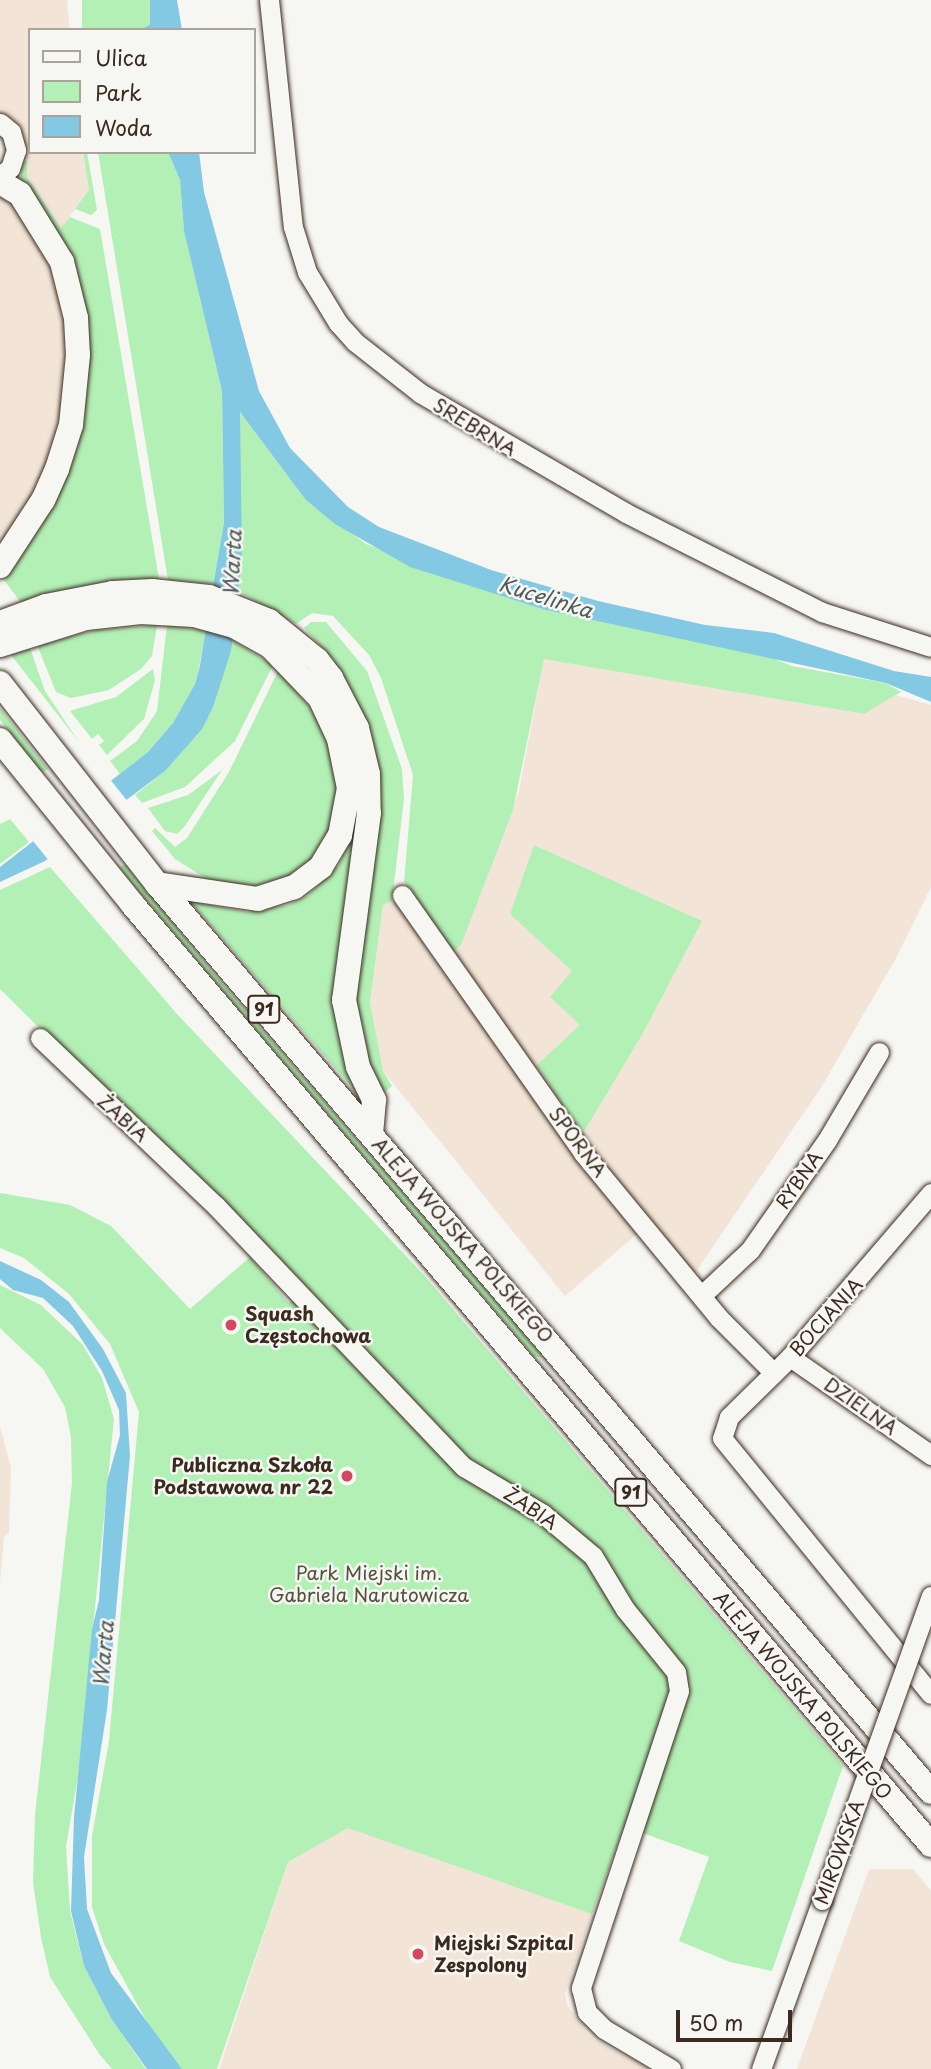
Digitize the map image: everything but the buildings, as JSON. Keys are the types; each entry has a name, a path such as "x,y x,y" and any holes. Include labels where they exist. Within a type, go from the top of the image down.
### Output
{"main road":[{"path":"0,182 20,194 62,262 76,318 78,361 71,425 57,469 43,500 0,566"},
{"path":"0,623 79,598 178,593 209,597 252,612 312,671 356,728 368,774 369,813 344,1000 358,1067 374,1100 371,1134"},
{"path":"0,645 86,618 180,613 250,634 312,671 346,763 348,812 330,856 294,887 258,899 158,884"},
{"name":"ALEJA WOJSKA POLSKIEGO","path":"0,683 57,760 158,884 931,1792"},
{"name":"ALEJA WOJSKA POLSKIEGO","path":"0,740 109,877 931,1845"},
{"path":"0,766 31,780"}],"street":[{"name":"SREBRNA","path":"269,0 270,36 296,238 320,296 355,342 420,393 614,506 822,612 931,647"},
{"path":"0,123 10,132 16,150 10,168 0,176"},
{"name":"SPORNA","path":"402,895 583,1153 738,1339 774,1373"},
{"name":"ŻABIA","path":"40,1038 216,1206 464,1467 542,1514 584,1547 625,1609 676,1672 679,1691 581,1987 587,2012 604,2029 671,2069"},
{"name":"RYBNA","path":"702,1295 750,1250 827,1140 879,1052"},
{"name":"BOCIANIA","path":"931,1194 790,1357 729,1417 722,1438 931,1694"},
{"name":"DZIELNA","path":"790,1357 931,1455"},
{"name":"MIROWSKA","path":"761,2069 931,1596"}],"shaded area":[{"path":"0,0 67,0 70,28 28,28 28,154 83,154 89,190 61,229 27,177 27,161 22,160 25,146 18,128 0,115"},
{"path":"0,190 23,213 62,288 67,356 63,405 48,460 26,510 0,547"},
{"path":"544,658 863,714 896,695 931,705 931,887 895,960 822,1086 689,1282 645,1227 565,1296 383,1071 370,1002 383,905 409,893 461,945 519,791"},
{"path":"0,1426 11,1468 9,1533 4,1537 0,1583"},
{"name":"Miejski Szpital Zespolony","path":"348,1827 592,1914 565,1993 567,2005 590,2037 649,2069 219,2069 288,1862"},
{"path":"869,1869 913,1869 931,1891 931,2069 797,2069"}],"green space":[{"path":"82,0 150,0 150,28 82,28"},
{"path":"83,154 87,154 97,210 91,215 75,209 89,190"},
{"path":"98,154 169,154 180,180 184,230 222,391 224,522 214,584 168,580"},
{"path":"22,160 27,161 27,177 61,228 70,217 100,229 159,579 21,603 4,580 47,516 89,360 20,185"},
{"path":"240,412 305,499 366,544 546,610 762,654 792,666 886,683 901,692 864,714 544,659 513,810 461,945 452,953 404,882 413,775 381,678 369,655 333,616 312,613 296,624 238,591 242,561 237,430"},
{"path":"311,622 326,622 367,671 402,769 404,799 392,901 383,905 370,1002 383,1071 392,1086 380,1096 354,1011 378,767 363,716 332,664 335,661 304,628"},
{"path":"157,625 152,656 141,669 109,690 71,698 56,692 37,645 96,630"},
{"path":"167,625 207,631 195,684 173,723 148,752 120,774 110,761 137,741 157,711"},
{"path":"232,640 273,665 235,741 185,787 142,803 135,795 165,771 213,707"},
{"path":"30,648 45,691 79,742 11,655"},
{"path":"153,669 155,680 144,719 107,755 99,745 104,741 98,734 92,739 70,711 116,697"},
{"path":"279,669 321,722 338,774 338,807 321,851 297,874 254,888 210,881 175,859 152,831 155,828 175,847 187,838 229,772"},
{"path":"0,708 48,769 41,773 0,720"},
{"path":"222,770 185,826 177,834 165,831 148,808 188,795"},
{"path":"10,819 29,842 0,864 0,824"},
{"path":"356,826 338,970 368,1106 184,894 199,903 247,912 288,905 307,896 339,865"},
{"path":"534,845 702,921 643,1033 585,1130 579,1130 537,1065 580,1025 550,997 572,971 510,914"},
{"path":"125,864 218,978 545,1358 534,1356 281,1059 119,868"},
{"name":"Park Miejski im. Gabriela Narutowicza","path":"50,867 177,1014 423,1274 843,1766 772,1971 730,1962 679,1941 709,1857 640,1832 623,1829 592,1914 348,1828 288,1862 217,2069 182,2069 153,2033 104,1944 92,1907 92,1836 109,1741 139,1412 110,1344 69,1294 24,1258 0,1248 0,1193 70,1205 111,1226 190,1309 250,1257 289,1303 304,1291 0,989 0,890"},
{"path":"0,1285 41,1305 83,1345 102,1378 114,1419 78,1776 66,1847 70,1911 84,1966 112,2020 146,2069 112,2069 100,2055 50,1977 41,1937 33,1883 35,1815 72,1483 71,1437 65,1407 43,1369 0,1328"}],"water":[{"path":"150,0 177,0 182,28 144,28 150,25"},
{"path":"169,154 199,154 204,192 259,391 290,448 348,507 379,527 491,570 598,601 705,625 774,633 894,671 931,677 931,702 886,683 546,610 410,567 335,524 305,499 240,412 242,561 231,651 213,707 202,729 165,771 45,861 0,882 0,867 148,752 173,723 195,684 200,665 224,522 222,391 184,231 180,180"},
{"name":"Warta","path":"0,1261 41,1280 69,1302 103,1349 126,1393 130,1456 107,1710 84,1857 87,1909 111,1973 182,2069 147,2069 112,2020 84,1966 71,1911 74,1817 92,1629 99,1600 107,1482 120,1435 119,1410 102,1371 73,1326 43,1298 13,1290 0,1279"}],"pier":[{"path":"109,778 129,803 50,862 33,841"}],"place":[{"name":"Squash Częstochowa","path":"231,1325"},
{"name":"Publiczna Szkoła Podstawowa nr 22","path":"347,1476"},
{"name":"Miejski Szpital Zespolony","path":"418,1954"}],"water label":[{"name":"Kucelinka","path":"546,596"}]}
